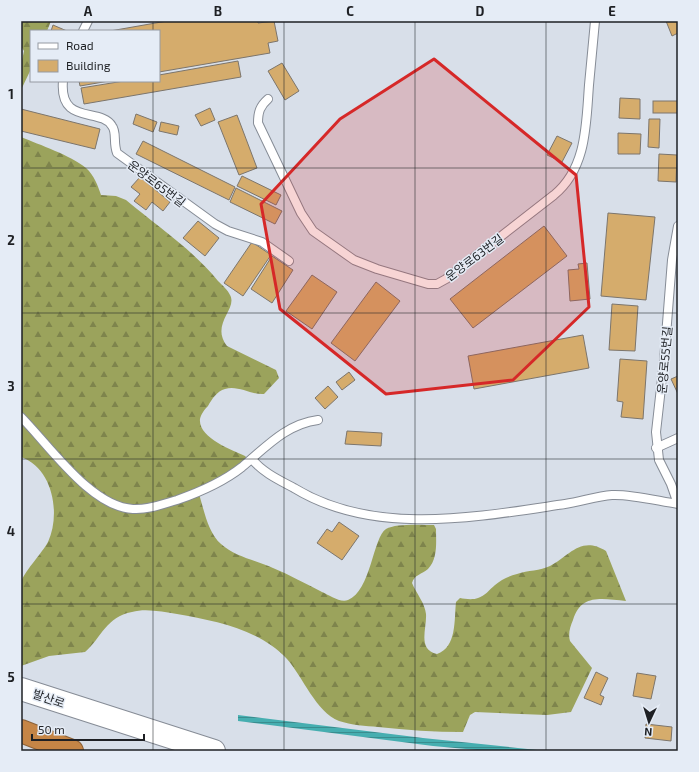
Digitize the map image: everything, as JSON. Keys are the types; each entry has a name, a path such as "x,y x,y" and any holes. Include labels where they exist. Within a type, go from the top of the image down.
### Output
{"highway":[{"path":"21,731 72,751"}],"street":[{"name":"발산로","path":"21,689 214,751"}],"lane":[{"name":"운양로63번길","path":"268,99 261,105 258,113 258,123 301,213 313,231 354,260 396,276 428,284 437,284 446,280 565,186 572,174 585,138 595,21"},
{"name":"운양로65번길","path":"63,82 62,94 73,110 105,120 112,124 115,131 114,144 117,153 215,224 228,231 262,242 289,261"},
{"name":"운양로55번길","path":"678,226 672,260 656,432 656,448 659,460 678,504"},
{"path":"21,417 52,453 105,501 120,507 146,509 196,494 235,472 274,439 307,422 318,420"},
{"path":"656,448 678,438"},
{"path":"252,459 265,471 314,500 385,519 402,520 440,518 508,512 576,503 612,495 678,504"}],"highlighted area":[{"path":"434,59 576,175 589,307 513,380 386,394 280,309 261,204 340,119"}],"green space":[{"path":"21,21 51,21 47,30 30,30 30,71 21,90 21,65 24,51 21,46"},
{"path":"21,137 79,163 91,174 101,195 116,196 126,200 197,258 230,295 231,306 221,331 227,346 276,370 279,378 264,394 235,388 222,390 213,398 200,419 204,432 210,437 225,447 247,458 199,494 210,528 221,544 239,555 266,565 335,598 345,601 356,595 362,586 367,576 378,542 386,529 402,525 434,525 436,529 435,555 428,569 416,576 412,583 422,602 426,614 425,643 427,648 437,654 448,645 451,639 456,602 460,598 476,599 485,594 497,583 508,577 546,568 582,546 589,545 606,551 626,601 609,599 594,600 581,605 577,611 570,628 570,641 592,668 571,712 547,715 475,712 470,715 463,732 399,729 358,725 339,721 323,710 287,659 263,640 250,633 222,623 177,614 143,610 116,618 105,628 85,652 49,656 21,666 21,583 25,574 48,542 52,531 54,506 47,481 41,471 32,463 21,457"}],"water":[{"path":"238,715 423,738 547,751 488,751 433,746 238,721"}],"building":[{"path":"167,21 258,21 258,23 274,21 278,41 268,43 270,53 160,72 160,30 116,30"},
{"path":"666,21 678,21 678,33 672,36"},
{"path":"53,25 65,30 51,30"},
{"path":"238,61 241,77 84,104 81,88 118,82 160,82 160,75"},
{"path":"282,63 299,91 285,100 268,71"},
{"path":"79,82 103,82 80,86"},
{"path":"620,98 640,99 640,119 619,118"},
{"path":"653,101 678,101 678,113 653,113"},
{"path":"210,108 215,120 201,126 195,115"},
{"path":"21,109 100,129 95,149 21,131"},
{"path":"136,114 157,122 153,132 133,124"},
{"path":"237,115 257,168 239,175 218,122"},
{"path":"649,119 660,119 659,148 648,147"},
{"path":"161,122 179,126 177,135 159,131"},
{"path":"618,133 641,134 640,154 618,154"},
{"path":"557,136 572,143 562,162 547,155"},
{"path":"143,141 235,187 229,200 136,154"},
{"path":"659,154 677,155 676,182 658,181"},
{"path":"242,176 281,195 276,205 237,186"},
{"path":"140,177 170,202 163,211 152,202 146,210 134,201 140,194 131,187"},
{"path":"236,188 282,211 275,224 230,202"},
{"path":"608,213 655,217 646,300 601,296"},
{"path":"198,221 219,238 205,256 183,238"},
{"path":"544,226 567,256 473,328 450,299"},
{"path":"252,242 271,255 243,296 224,283"},
{"path":"272,256 293,270 272,303 251,289"},
{"path":"587,263 590,299 570,301 568,270 579,269 578,264"},
{"path":"312,275 337,292 312,329 286,311"},
{"path":"376,282 400,301 355,361 331,343"},
{"path":"612,304 638,306 635,351 609,350"},
{"path":"583,335 589,368 474,389 468,356"},
{"path":"620,359 647,361 643,419 621,417 623,402 617,401"},
{"path":"349,372 355,380 342,390 336,382"},
{"path":"678,376 678,394 671,379"},
{"path":"328,386 338,397 325,409 315,398"},
{"path":"347,431 382,433 381,446 345,444"},
{"path":"339,522 359,536 342,560 317,543 327,529 332,532"},
{"path":"596,672 608,678 600,695 604,697 601,705 584,698"},
{"path":"637,673 656,676 651,699 633,696"},
{"path":"646,724 672,727 671,741 645,738"}]}
